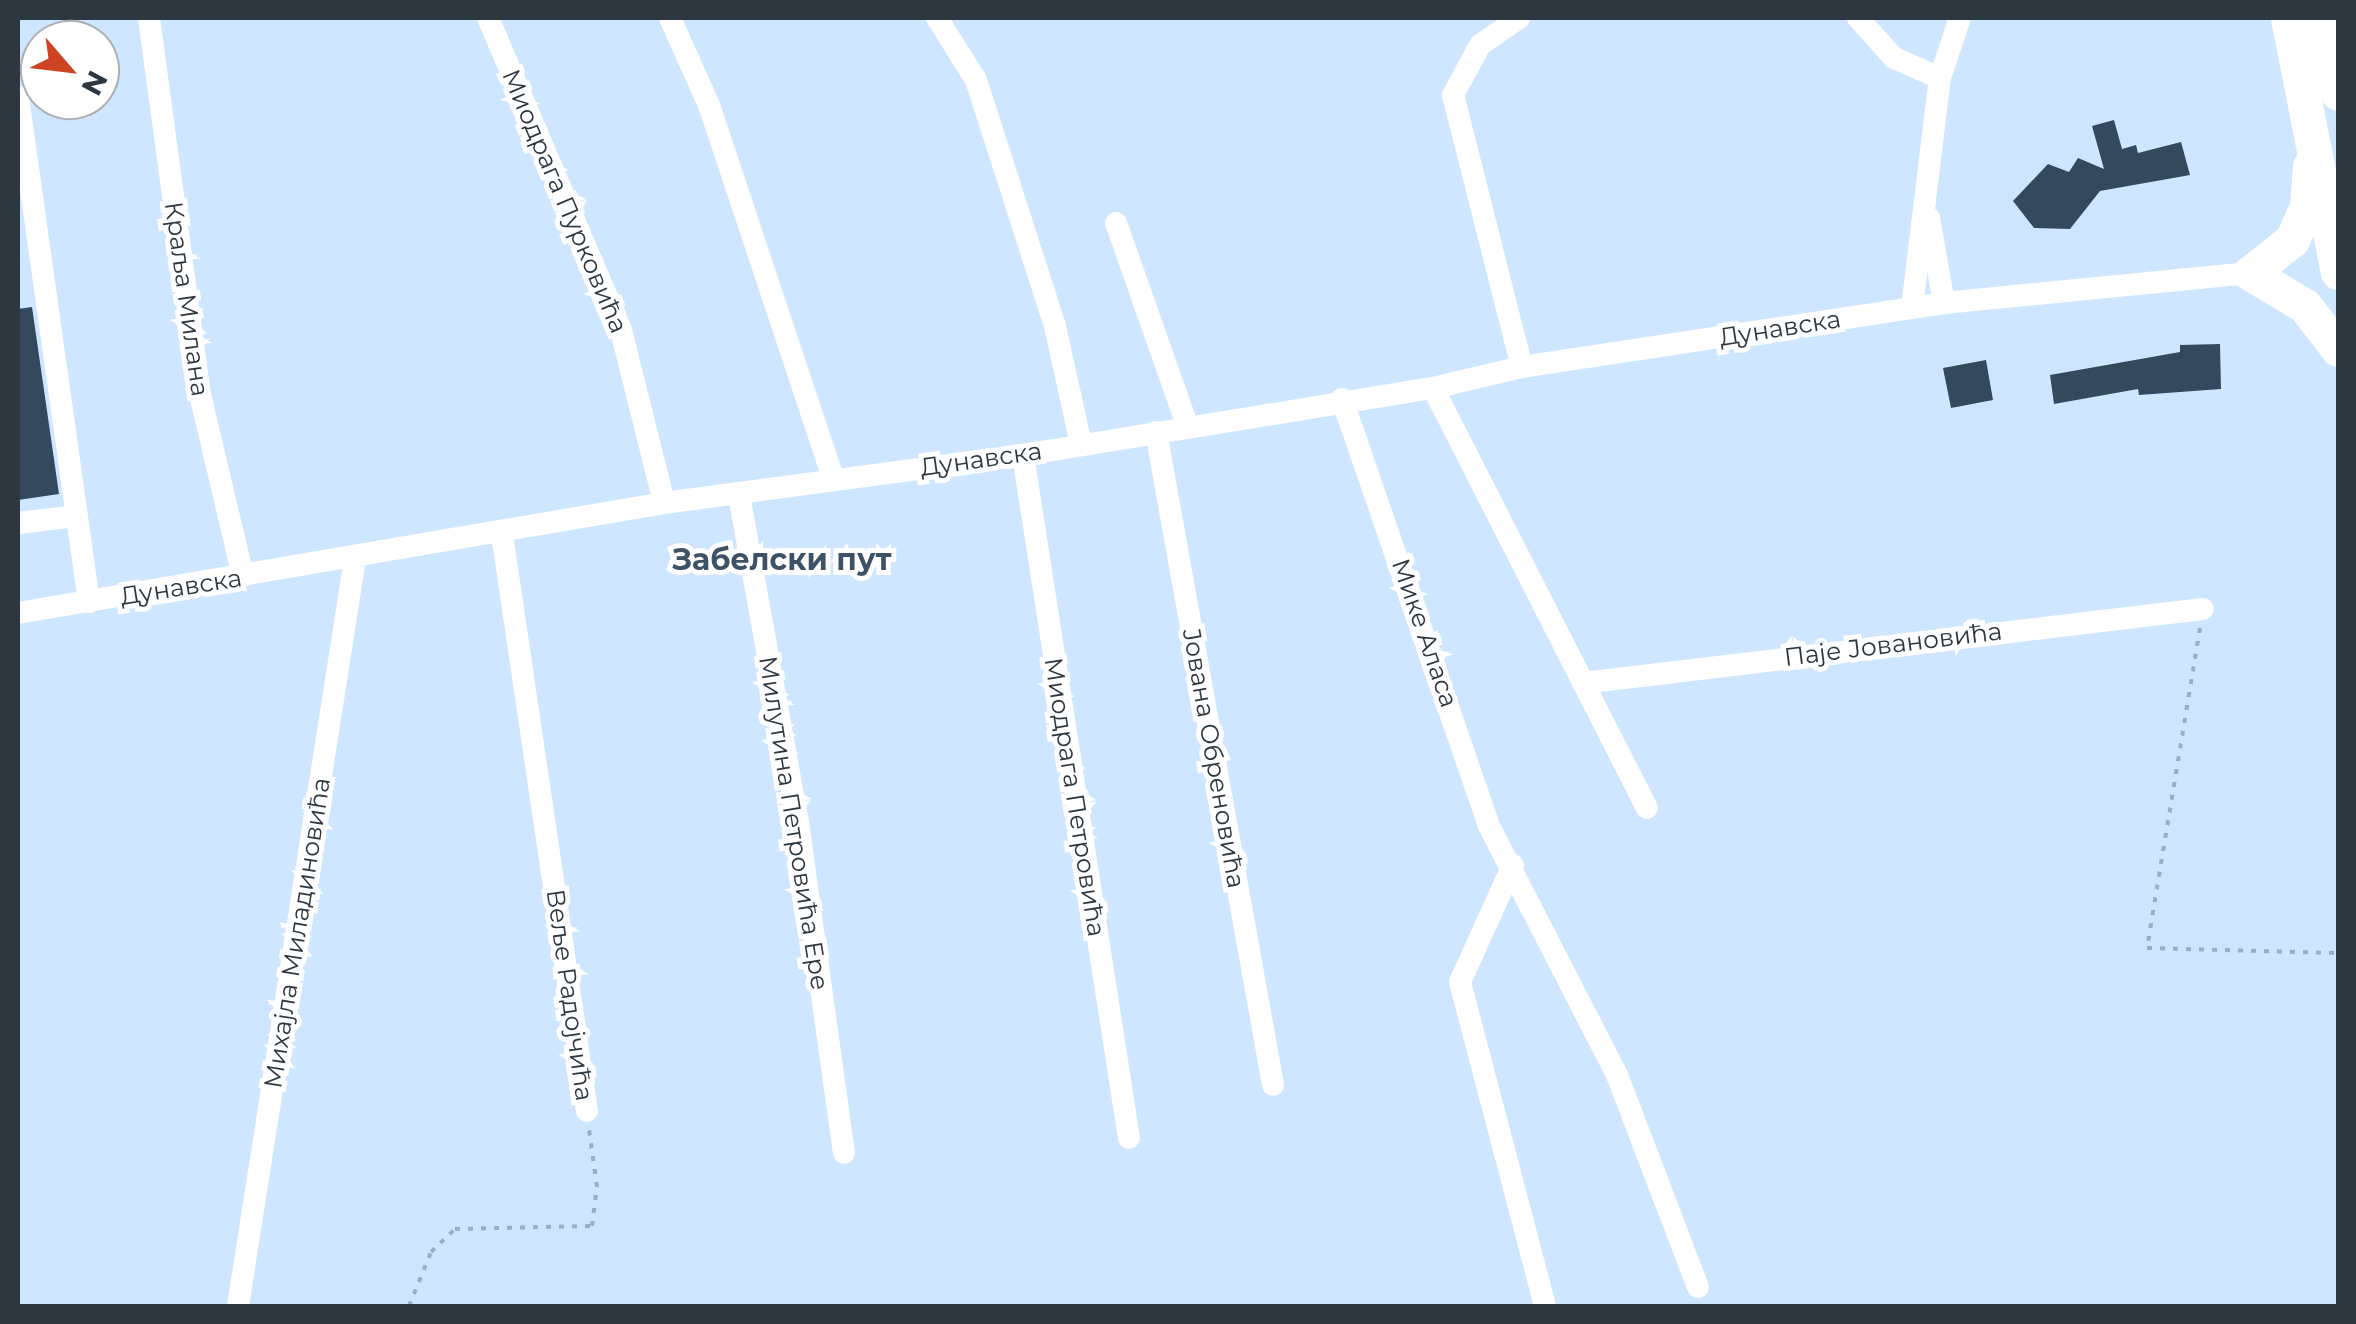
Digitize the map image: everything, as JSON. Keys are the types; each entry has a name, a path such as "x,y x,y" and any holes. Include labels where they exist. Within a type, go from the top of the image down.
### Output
{"highway":[{"path":"2288,18 2314,125 2338,272"},
{"path":"2320,18 2338,91"},
{"path":"2314,125 2301,224 2279,256 2250,272 2306,306 2338,348"}],"street":[{"name":"Краља Милана","path":"150,18 198,390 243,576"},
{"name":"Миодрага Пурковића","path":"488,18 621,330 664,504"},
{"path":"670,18 708,105 833,478"},
{"path":"936,18 976,80 1055,326 1081,444"},
{"path":"1518,18 1480,45 1453,96 1522,367"},
{"path":"1858,18 1894,58 1940,78"},
{"path":"1912,308 1923,185 1940,78 1960,18"},
{"path":"18,108 28,275 77,516 89,602"},
{"path":"1923,185 1944,303"},
{"path":"1116,223 1188,427"},
{"name":"Дунавска","path":"18,613 664,504 1023,455 1342,399 1433,388 1522,367 1944,303 2250,272"},
{"path":"1433,388 1647,808"},
{"name":"Мике Аласа","path":"1342,399 1488,824 1616,1074 1698,1287"},
{"name":"Јована Обреновића","path":"1156,432 1273,1085"},
{"name":"Миодрага Петровића","path":"1023,455 1129,1138"},
{"name":"Милутина Петровића Ере","path":"739,494 798,822 844,1153"},
{"path":"18,523 77,516"},
{"name":"Веље Радојчића","path":"502,534 586,1111"},
{"name":"Михајла Миладиновића","path":"238,1306 355,559"},
{"name":"Паје Јовановића","path":"1583,683 2203,608"},
{"path":"1512,865 1460,982 1545,1306"}],"path":[{"path":"2203,608 2147,948 2338,953"},
{"name":"Веље Радојчића","path":"409,1306 431,1252 455,1229 580,1228 597,1221 586,1111"}],"building":[{"path":"2114,120 2122,149 2136,145 2138,153 2181,142 2190,175 2100,191 2070,229 2034,228 2013,201 2048,164 2069,172 2078,158 2104,169 2092,126"},
{"path":"32,307 59,494 18,500 18,309"},
{"path":"2220,344 2221,389 2139,395 2138,389 2054,404 2050,375 2180,352 2180,345"},
{"path":"1986,360 1993,400 1951,408 1943,368"}],"district":[{"name":"Забелски пут","path":"782,560"}]}
